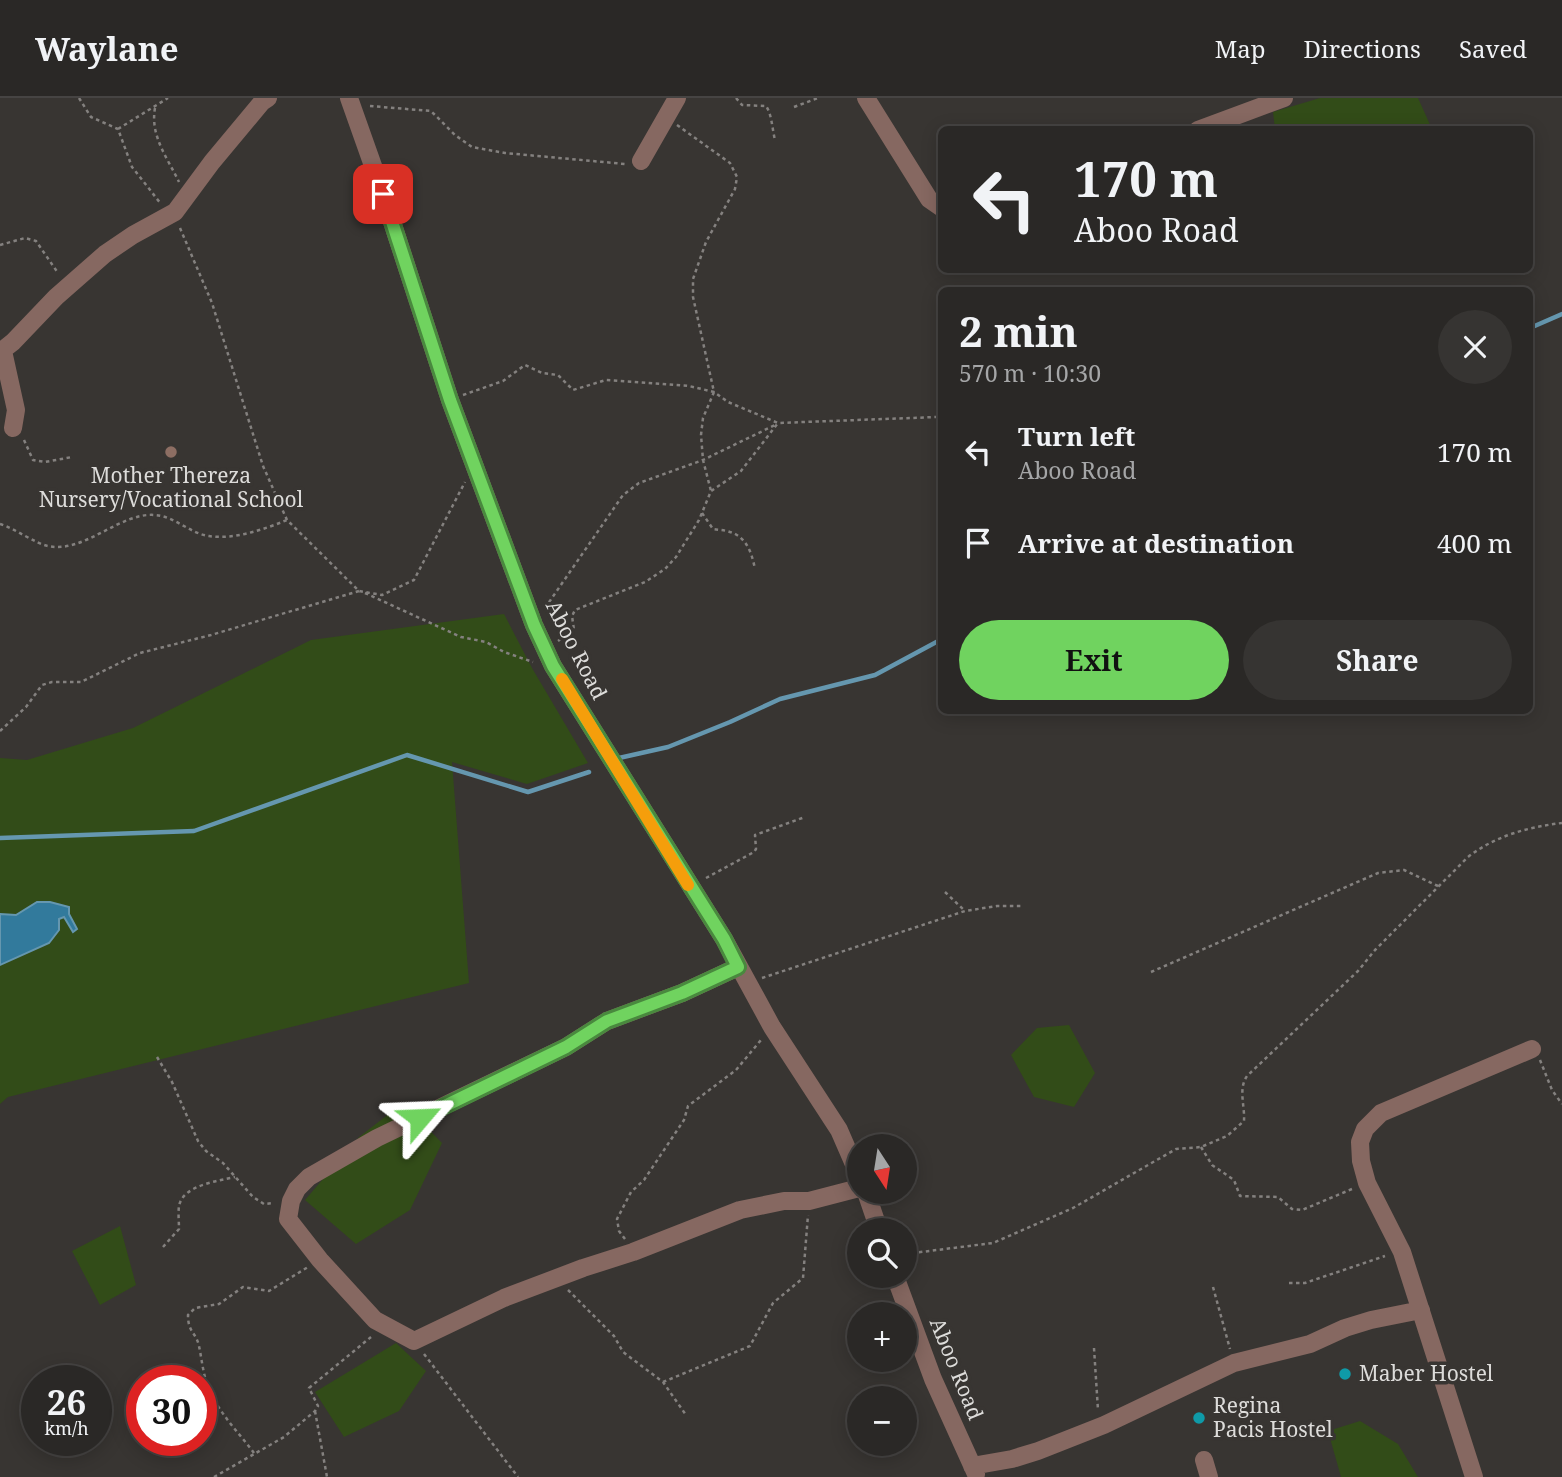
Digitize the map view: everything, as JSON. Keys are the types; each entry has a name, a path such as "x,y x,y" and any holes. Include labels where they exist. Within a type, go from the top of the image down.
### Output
{"street":[{"path":"18,432 16,410 2,352 105,254 172,213 245,122 268,98"},
{"path":"641,161 677,98"},
{"path":"866,98 929,200 938,206"},
{"path":"1209,126 1284,98"},
{"name":"Aboo Road","path":"351,102 450,400 534,625 549,657 724,939 772,1027 839,1130 847,1148"},
{"path":"742,975 682,993 607,1021 566,1047 377,1138 309,1177 297,1189 291,1201 288,1219 320,1260 375,1320 414,1341 504,1298 740,1210 784,1201 809,1201 847,1191"},
{"path":"1474,1477 1402,1252 1367,1183 1361,1161 1360,1142 1365,1129 1381,1113 1532,1049"},
{"name":"Aboo Road","path":"899,1288 933,1379 975,1471"},
{"path":"975,1471 1104,1426 1234,1363 1310,1345 1345,1328 1371,1320 1421,1310"}],"path":[{"path":"79,98 91,117 118,129 132,167 172,213 212,303 263,467 287,520 359,590 461,637 486,642 527,661 549,657 574,630 572,616 575,610 645,582 676,558 702,513 711,491 741,471 778,423"},
{"path":"118,129 168,98"},
{"path":"736,98 742,105 766,106 771,114 775,140"},
{"path":"794,107 818,98"},
{"path":"351,102 431,111 472,146 505,153 630,164 641,161"},
{"path":"155,108 152,123 160,146 182,191 189,194"},
{"path":"666,117 730,163 737,177 735,189 706,242 693,279 693,297 715,392 703,418 703,460 711,491"},
{"path":"0,245 25,239 36,241 68,287"},
{"path":"450,400 503,381 525,365 542,373 558,374 573,390 606,380 689,386 715,392 728,402 778,423"},
{"path":"534,625 623,495 639,484 703,460 778,423 937,417"},
{"path":"18,432 33,460 45,462 72,457"},
{"path":"0,731 26,707 42,685 52,682 81,682 140,653 211,635 359,590 382,595 414,580 475,465"},
{"path":"702,513 713,529 732,533 746,543 755,569"},
{"path":"0,524 15,528 48,547 75,544 134,516 156,514 208,536 254,533 287,520"},
{"path":"688,884 708,877 754,852 755,835 805,817"},
{"path":"917,1252 993,1243 1073,1208 1176,1149 1201,1147 1227,1136 1244,1121 1242,1093 1243,1082 1247,1076 1358,971 1438,886 1482,846 1522,830 1562,823"},
{"path":"1151,972 1378,873 1404,870 1438,886"},
{"path":"945,892 965,911"},
{"path":"742,975 965,911 1023,905"},
{"path":"633,1252 619,1231 617,1219 631,1192 653,1168 684,1120 688,1106 736,1070 772,1027"},
{"path":"1532,1049 1562,1104"},
{"path":"157,1057 173,1082 198,1141 253,1197 264,1204 291,1201"},
{"path":"1201,1147 1212,1166 1234,1180 1240,1196 1278,1197 1292,1209 1302,1210 1367,1183"},
{"path":"163,1247 179,1229 179,1204 183,1198 200,1185 235,1177"},
{"path":"663,1382 750,1346 773,1303 803,1278 809,1201"},
{"path":"1289,1283 1305,1283 1378,1257 1402,1252"},
{"path":"254,1453 218,1406 209,1388 198,1342 188,1327 188,1315 195,1308 219,1304 243,1287 270,1291 320,1260"},
{"path":"557,1278 585,1310 614,1336 623,1352 663,1382 686,1415"},
{"path":"1213,1287 1234,1363"},
{"path":"327,1477 316,1411 318,1406 309,1388 369,1337 381,1338"},
{"path":"414,1341 518,1477"},
{"path":"1094,1348 1099,1418 1104,1426"},
{"path":"214,1477 284,1437 316,1411"}],"green space":[{"path":"1320,98 1418,98 1431,126 1275,126 1273,112"},
{"path":"504,614 532,668 588,763 527,784 452,762 469,983 8,1097 0,1104 0,758 27,760 133,728 311,640"},
{"path":"1069,1025 1095,1073 1074,1107 1034,1097 1011,1055 1037,1028"},
{"path":"403,1103 442,1143 410,1210 356,1244 305,1200 359,1137"},
{"path":"120,1226 136,1285 100,1305 72,1251"},
{"path":"396,1343 426,1371 399,1411 344,1437 315,1392"},
{"path":"1360,1421 1398,1444 1418,1477 1341,1477 1328,1431"}],"water":[{"path":"37,902 69,907 69,914 77,929 73,932 64,917 59,919 59,930 49,943 0,965 0,914 16,915"}],"waterway":[{"path":"1533,327 1562,314"},
{"path":"619,758 668,747 780,699 875,675 938,641"},
{"path":"0,838 194,831 407,755 528,792 589,772"}],"slow traffic":[{"path":"562,679 688,885"}],"place":[{"name":"Mother Thereza Nursery/Vocational School","path":"171,452"},
{"name":"Maber Hostel","path":"1345,1374"},
{"name":"Regina Pacis Hostel","path":"1199,1418"}],"route":[{"path":"383,194 450,400 534,625 553,666 724,939 738,967 682,993 607,1021 566,1047 420,1118"}]}
